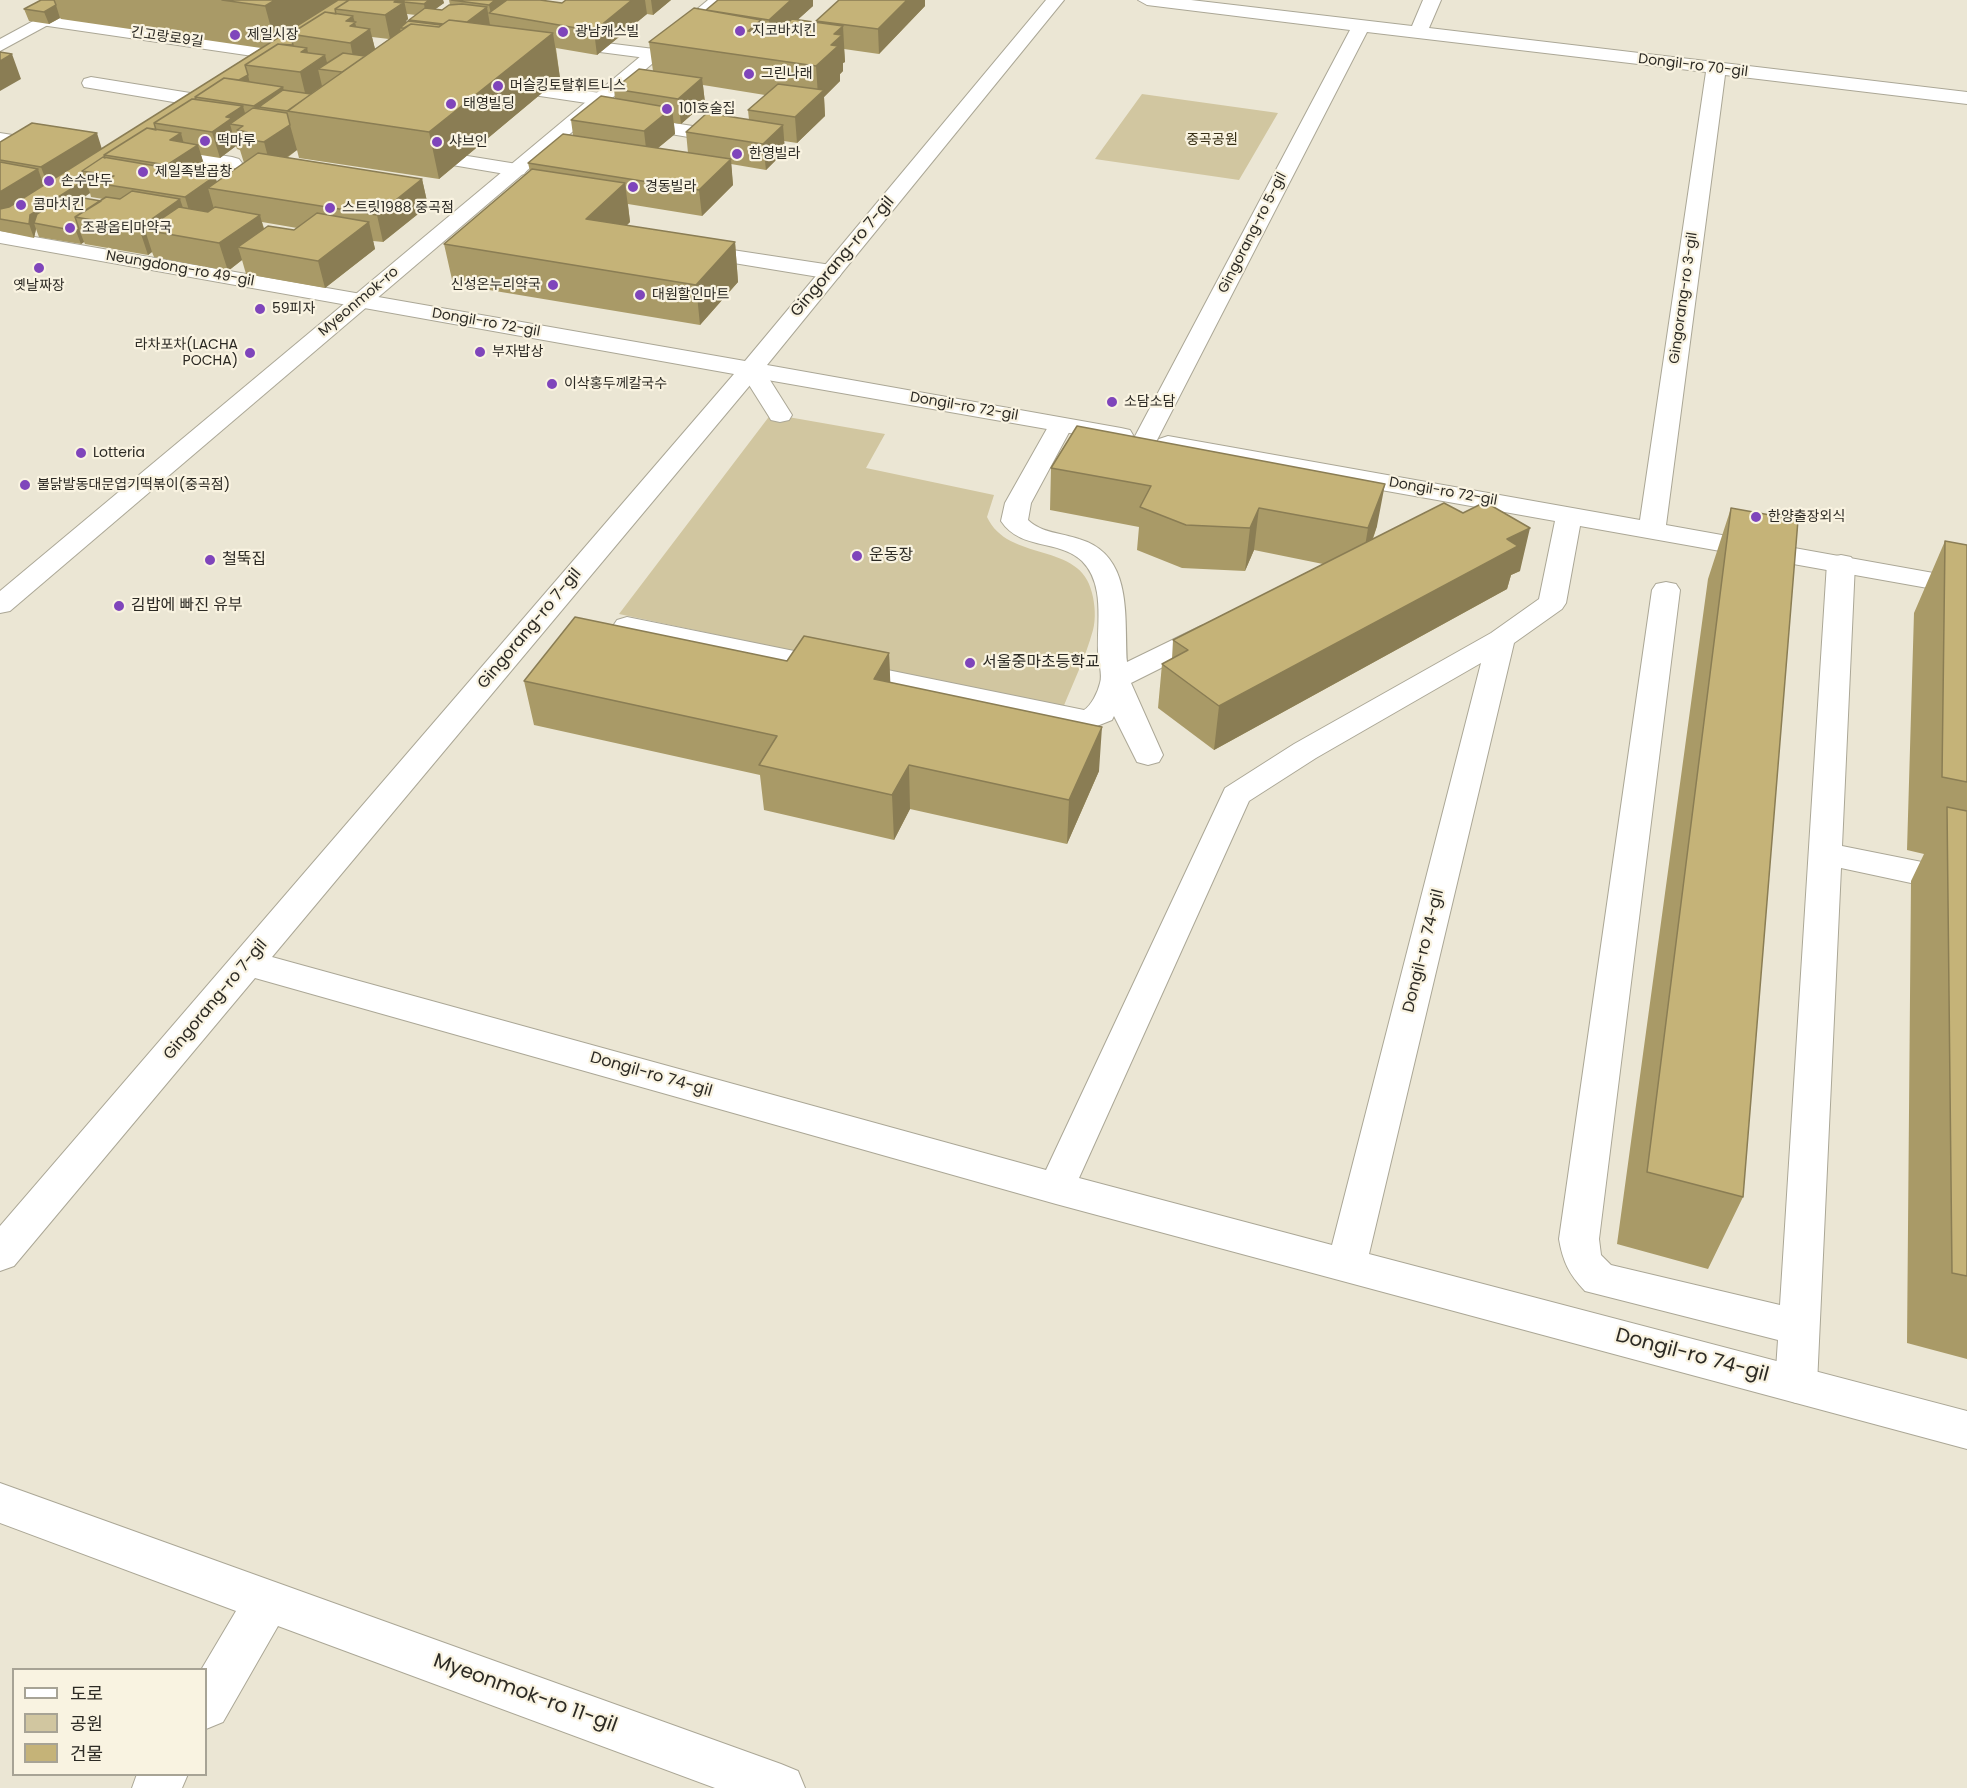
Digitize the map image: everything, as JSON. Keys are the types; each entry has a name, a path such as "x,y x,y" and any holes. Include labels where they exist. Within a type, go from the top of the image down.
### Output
{"street":[{"path":"0,46 85,0"},
{"name":"Myeonmok-ro","path":"0,606 718,0"},
{"name":"Gingorang-ro 7-gil","path":"0,1254 751,369 1056,0"},
{"name":"Dongil-ro 70-gil","path":"1147,0 1967,98"},
{"path":"1419,32 1432,0"},
{"name":"긴고랑로9길","path":"47,21 288,60"},
{"name":"Gingorang-ro 5-gil","path":"1145,440 1360,26"},
{"path":"259,74 288,60 307,43"},
{"path":"606,48 654,54"},
{"name":"Gingorang-ro 3-gil","path":"1652,528 1716,69"},
{"path":"480,82 600,99"},
{"path":"91,83 222,98 188,120"},
{"path":"582,114 747,140"},
{"path":"170,132 140,152 232,163"},
{"path":"0,139 70,150"},
{"path":"404,152 517,170"},
{"path":"2,239 30,223"},
{"name":"Neungdong-ro 49-gil","path":"2,239 360,302"},
{"path":"677,247 831,272"},
{"path":"228,278 254,260"},
{"name":"Dongil-ro 72-gil","path":"360,302 1652,528 1967,587"},
{"path":"751,369 780,415"},
{"path":"1061,425 1018,503 1014,521 1020,529 1029,534 1071,545 1085,551 1097,561 1115,603 1113,666 1148,755"},
{"path":"1056,1188 1230,804 1246,787 1501,639 1552,603 1569,515"},
{"path":"1796,1384 1841,563"},
{"path":"1666,590 1579,1239 1583,1262 1599,1279 1798,1327"},
{"path":"627,626 1086,720 1101,713 1117,679 1240,618"},
{"name":"Dongil-ro 74-gil","path":"1347,1264 1501,639"},
{"path":"1825,854 1967,884"},
{"name":"Dongil-ro 74-gil","path":"247,963 1056,1188 1967,1430"},
{"name":"Myeonmok-ro 11-gil","path":"0,1503 781,1788"},
{"path":"207,1703 268,1601"}],"green space":[{"name":"중곡공원","path":"1142,94 1278,113 1239,180 1095,159"},
{"name":"운동장","path":"771,414 885,434 866,468 994,495 987,517 997,531 1027,548 1059,558 1074,566 1085,577 1093,597 1094,626 1063,708 619,614"}],"building":[{"path":"41,0 54,0 56,5 44,12 24,9"},
{"path":"222,0 275,0 265,6"},
{"path":"338,0 349,0 335,9 336,14 325,12 290,34 293,45 278,44 245,65 248,75 239,80 224,78 195,97 196,99 192,99 154,123 156,130 147,128 104,155 105,158 103,157 82,171 85,180 30,215 29,224 0,219 0,209 9,207"},
{"path":"349,0 397,0 394,2 403,3 385,15 335,9"},
{"path":"404,0 429,0 424,4 404,2"},
{"path":"451,0 495,0 489,5"},
{"path":"507,0 562,3 566,0 632,0 594,31 489,13"},
{"path":"718,0 791,0 769,20 706,10"},
{"path":"839,0 907,0 878,29 816,21"},
{"path":"449,5 487,7 467,22 449,20 443,24 409,20 425,8 442,10"},
{"path":"694,8 761,20 748,31 774,35 792,19 843,26 834,34 842,35 831,45 838,46 816,66 649,42"},
{"path":"325,12 353,16 346,21 356,22 350,26 370,29 350,43 290,34"},
{"path":"449,20 553,33 429,132 287,111 411,24 439,27"},
{"path":"408,21 441,25 439,27 411,24 400,28"},
{"path":"278,44 307,48 301,52 325,55 300,72 245,65"},
{"path":"0,52 12,54 0,61"},
{"path":"343,53 365,56 342,72 318,69"},
{"path":"639,69 702,78 678,99 614,89"},
{"path":"224,78 283,87 254,106 195,97"},
{"path":"778,84 824,90 795,117 748,110"},
{"path":"283,90 311,94 288,111 259,107"},
{"path":"601,96 672,108 644,131 571,120"},
{"path":"192,99 243,106 226,117 232,118 212,132 154,123"},
{"path":"253,108 287,113 290,125 264,142 237,138 247,132 237,130 243,126 230,124"},
{"path":"707,113 783,125 763,144 686,132"},
{"path":"32,123 97,133 41,167 0,160 0,142"},
{"path":"147,128 181,133 170,140 198,145 167,165 104,155"},
{"path":"563,134 731,159 699,190 528,163"},
{"path":"258,153 422,179 377,215 208,188"},
{"path":"103,157 215,176 185,197 102,184 114,176 82,171"},
{"path":"0,162 38,169 0,192"},
{"path":"532,169 625,183 586,219 735,242 696,285 444,244"},
{"path":"132,191 180,199 139,228 75,217 106,197 120,199"},
{"path":"66,195 101,201 75,217 79,229 76,231 34,223 37,214"},
{"path":"179,207 208,212 215,207 260,215 219,243 145,230"},
{"path":"317,213 369,222 318,261 238,247 268,226 294,230"},
{"path":"1077,426 1385,484 1368,528 1259,508 1250,528 1186,525 1140,507 1151,486 1051,468"},
{"path":"1485,502 1530,528 1507,539 1518,546 1219,706 1162,664 1188,650 1173,640 1444,503 1463,513"},
{"path":"1731,508 1798,520 1743,1197 1647,1172"},
{"path":"1945,541 1967,545 1967,782 1942,777"},
{"path":"575,617 787,661 804,636 889,653 874,679 1102,727 1069,800 909,765 892,795 759,765 777,736 524,681"},
{"path":"1947,807 1967,811 1967,1276 1952,1273"}],"place":[{"name":"지코바치킨","path":"740,31"},
{"name":"광남캐스빌","path":"563,32"},
{"name":"제일시장","path":"235,35"},
{"name":"그린나래","path":"749,74"},
{"name":"머슬킹토탈휘트니스","path":"498,86"},
{"name":"태영빌딩","path":"451,104"},
{"name":"101호술집","path":"667,109"},
{"name":"떡마루","path":"205,141"},
{"name":"샤브인","path":"437,142"},
{"name":"한영빌라","path":"737,154"},
{"name":"제일족발곱창","path":"143,172"},
{"name":"손수만두","path":"49,181"},
{"name":"경동빌라","path":"633,187"},
{"name":"콤마치킨","path":"21,205"},
{"name":"스트릿1988 중곡점","path":"330,208"},
{"name":"조광옵티마약국","path":"70,228"},
{"name":"옛날짜장","path":"39,268"},
{"name":"신성온누리약국","path":"553,285"},
{"name":"대원할인마트","path":"640,295"},
{"name":"59피자","path":"260,309"},
{"name":"부자밥상","path":"480,352"},
{"name":"라차포차(LACHA POCHA)","path":"250,353"},
{"name":"이삭홍두께칼국수","path":"552,384"},
{"name":"소담소담","path":"1112,402"},
{"name":"Lotteria","path":"81,453"},
{"name":"불닭발동대문엽기떡볶이(중곡점)","path":"25,485"},
{"name":"한양출장외식","path":"1756,517"},
{"name":"운동장","path":"857,556"},
{"name":"철뚝집","path":"210,560"},
{"name":"김밥에 빠진 유부","path":"119,606"},
{"name":"서울중마초등학교","path":"970,663"}]}
